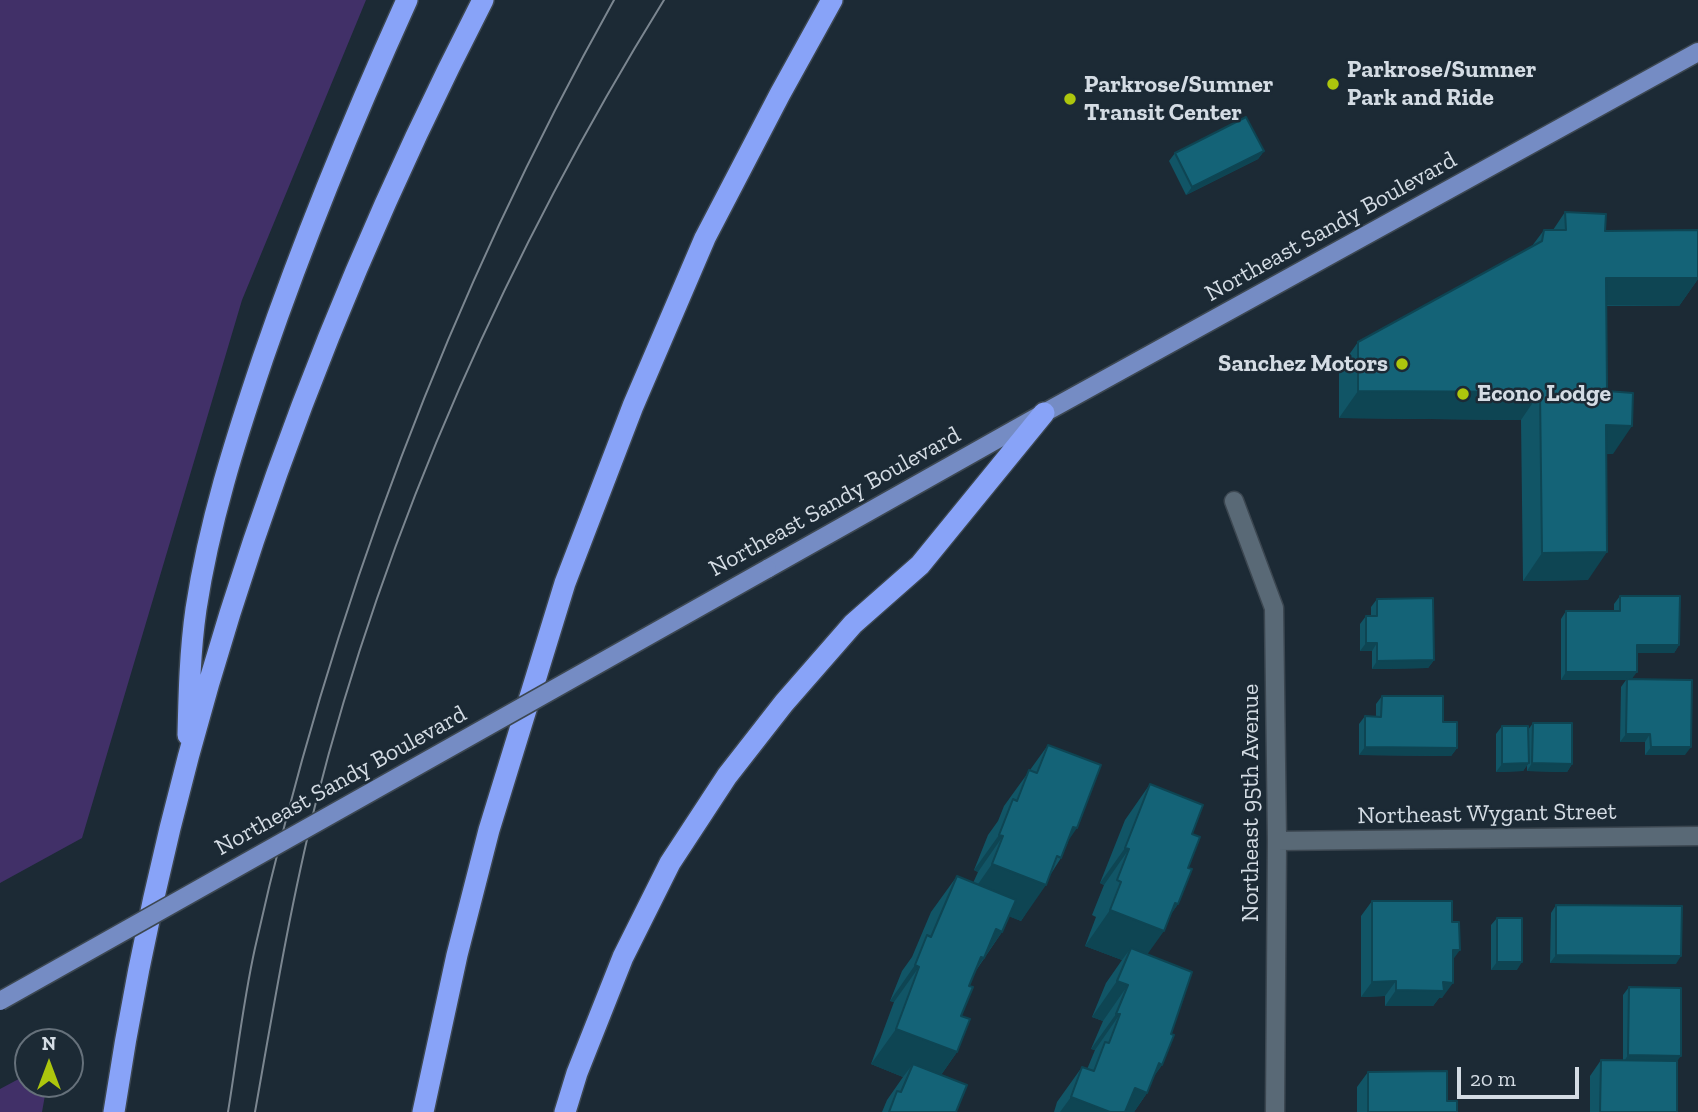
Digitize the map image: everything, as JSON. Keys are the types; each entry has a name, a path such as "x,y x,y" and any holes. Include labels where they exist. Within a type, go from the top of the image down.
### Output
{"highway":[{"path":"187,765 189,683 196,610 208,542 227,468 300,254 407,0"},
{"path":"114,1112 152,906 187,765 229,619 274,482 327,342 384,207 446,72 483,0"},
{"path":"423,1112 457,955 489,830 565,583 633,406 705,238 832,0"},
{"path":"565,1112 577,1073 623,957 670,863 727,776 784,703 853,624 920,565 1044,413"}],"main road":[{"name":"Northeast Sandy Boulevard","path":"0,1002 1044,413 1698,52"}],"street":[{"name":"Northeast 95th Avenue","path":"1234,501 1274,608 1277,841 1275,1112"},
{"name":"Northeast Wygant Street","path":"1277,841 1698,836"}],"shaded area":[{"path":"0,0 366,0 242,300 82,838 0,883"},
{"path":"14,1082 14,1098 44,1098 42,1112 0,1112 0,1089"}],"building":[{"path":"1246,117 1264,151 1192,187 1175,153"},
{"name":"Econo Lodge","path":"1565,212 1606,214 1605,231 1698,230 1698,278 1606,278 1607,391 1633,393 1632,426 1606,425 1607,552 1542,553 1540,392 1358,391 1358,342 1542,241 1544,230 1566,230"},
{"path":"1620,596 1680,596 1679,645 1637,645 1637,672 1566,672 1566,611 1620,611"},
{"path":"1433,598 1434,660 1377,661 1377,643 1366,643 1366,616 1377,616 1377,599"},
{"path":"1627,679 1692,680 1691,747 1651,747 1650,734 1626,734"},
{"path":"1382,696 1443,696 1443,722 1457,722 1457,748 1365,747 1365,716 1381,717"},
{"path":"1533,723 1572,723 1572,764 1532,763"},
{"path":"1502,726 1528,726 1529,763 1502,764"},
{"path":"1048,745 1101,765 1077,828 1073,827 1061,858 1057,856 1046,885 992,864 1003,836 999,835 1013,799 1017,801 1029,770 1037,773"},
{"path":"1150,784 1203,805 1192,834 1200,837 1188,868 1192,869 1164,931 1110,910 1121,882 1117,880 1129,849 1125,848"},
{"path":"957,876 1016,900 1002,932 996,929 969,986 973,987 961,1016 970,1019 957,1052 896,1029 919,967 915,965 927,935 931,937"},
{"path":"1372,901 1452,901 1452,922 1459,922 1460,950 1453,950 1453,983 1443,982 1444,991 1396,990 1396,981 1372,982"},
{"path":"1556,905 1682,906 1681,956 1556,955"},
{"path":"1497,918 1522,918 1522,962 1497,962"},
{"path":"1131,948 1192,972 1171,1034 1174,1035 1147,1093 1135,1088 1125,1112 1110,1112 1071,1097 1082,1067 1094,1071 1105,1042 1109,1043 1120,1014 1116,1014 1128,985 1117,981"},
{"path":"1629,987 1681,988 1681,1056 1628,1055"},
{"path":"1601,1060 1677,1061 1677,1112 1600,1112"},
{"path":"913,1064 967,1085 956,1112 889,1112 897,1091 901,1092"},
{"path":"1447,1071 1447,1101 1457,1101 1457,1112 1368,1112 1368,1072"}],"tram line":[{"path":"228,1112 251,968 285,824 357,580 447,343 498,227 554,112 614,0"},
{"path":"255,1112 290,920 315,806 344,701 416,492 505,289 555,190 664,0"}],"place":[{"name":"Parkrose/Sumner Park and Ride","path":"1333,84"},
{"name":"Parkrose/Sumner Transit Center","path":"1070,99"},
{"name":"Sanchez Motors","path":"1402,364"},
{"name":"Econo Lodge","path":"1463,394"}]}
